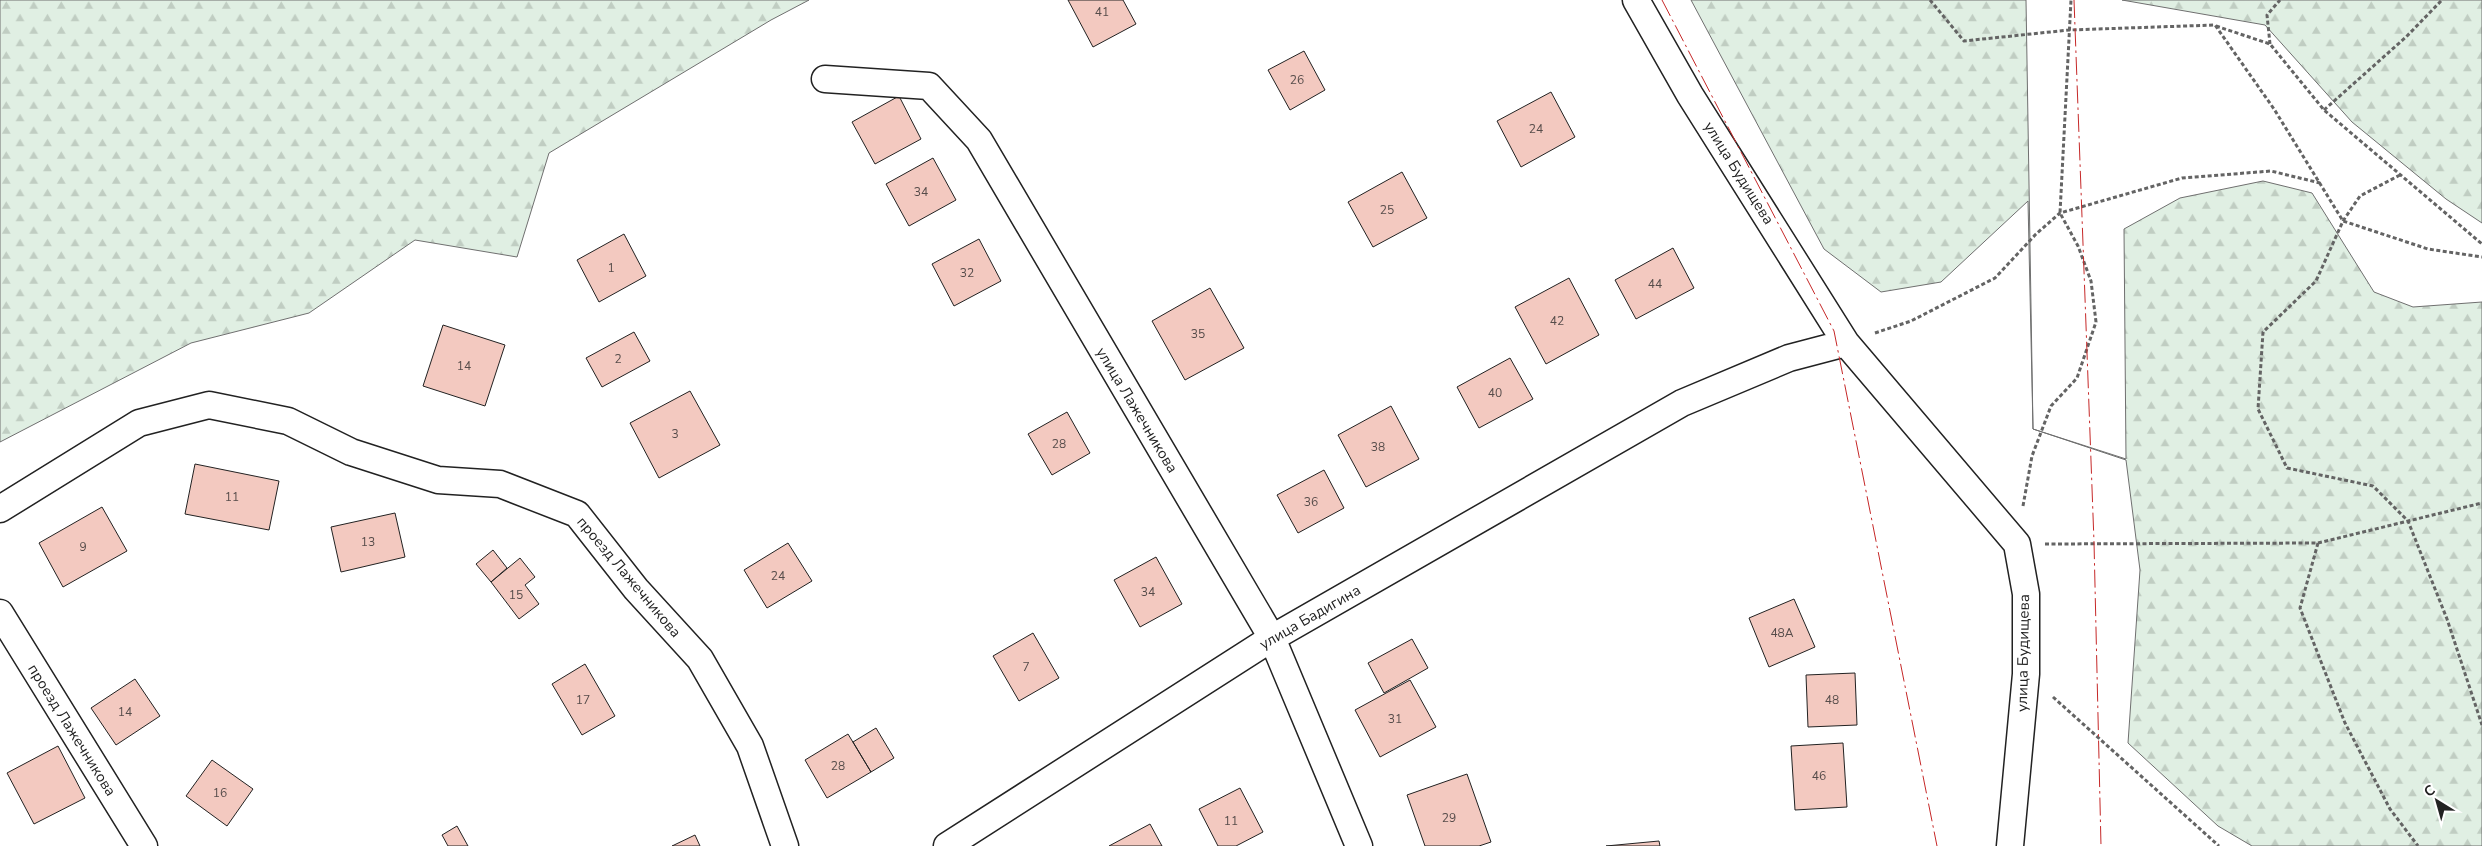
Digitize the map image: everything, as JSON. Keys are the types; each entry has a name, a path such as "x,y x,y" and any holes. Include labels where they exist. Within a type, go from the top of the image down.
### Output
{"street":[{"name":"улица Будищева","path":"1636,0 1690,95 1846,343 2017,544 2026,594 2026,674 2010,846"},
{"name":"улица Лажечникова","path":"825,79 929,86 979,140 1272,638 1359,846"},
{"name":"улица Бадигина","path":"947,846 1272,638 1682,403 1788,358 1846,343"},
{"name":"проезд Лажечникова","path":"0,508 139,423 209,404 288,421 351,452 438,480 500,484 577,514 636,590 700,659 750,746 785,846"},
{"name":"проезд Лажечникова","path":"0,613 144,846"}],"path":[{"path":"1930,0 1964,41 2070,30 2215,25 2270,44 2324,110 2482,244"},
{"path":"2071,0 2060,213 2078,246 2091,281 2096,322 2077,378 2051,406 2032,456 2017,544 2318,542 2482,503"},
{"path":"2270,44 2267,15 2280,0"},
{"path":"2324,110 2406,37 2442,0"},
{"path":"2215,25 2274,109 2343,221 2428,249 2482,258"},
{"path":"1846,343 1911,321 1995,278 2036,234 2060,213 2182,178 2271,172 2320,183"},
{"path":"2400,174 2360,196 2343,221 2316,281 2263,332 2258,409 2287,468 2374,486 2408,521 2447,619 2482,725"},
{"path":"2318,542 2300,608 2345,723 2390,809 2418,846"},
{"path":"2026,674 2112,748 2219,846"}],"green space":[{"path":"0,0 809,0 771,20 549,153 517,257 415,240 309,313 191,343 0,442"},
{"path":"1691,0 2026,0 2033,429 2028,201 1941,282 1881,292 1824,249"},
{"path":"2122,0 2482,0 2482,223 2446,199 2352,122 2265,25"},
{"path":"2263,181 2312,193 2374,292 2413,307 2482,302 2482,846 2252,846 2218,826 2128,743 2140,570 2126,460 2033,429 2126,459 2124,229 2180,198"}],"building":[{"path":"1068,0 1123,0 1136,24 1093,47"},
{"path":"1304,51 1325,90 1290,110 1268,70"},
{"path":"1551,92 1575,137 1521,167 1497,121"},
{"path":"899,96 921,139 875,164 852,122"},
{"path":"933,158 956,200 909,226 886,184"},
{"path":"1402,172 1427,218 1373,247 1348,202"},
{"path":"624,234 646,276 599,302 577,260"},
{"path":"979,239 1001,281 954,306 932,264"},
{"path":"1673,248 1694,288 1636,319 1615,280"},
{"path":"1569,278 1599,335 1546,364 1515,307"},
{"path":"1210,288 1244,348 1185,380 1152,321"},
{"path":"443,325 505,345 485,406 423,386"},
{"path":"634,332 650,361 602,387 586,358"},
{"path":"1510,358 1533,399 1479,428 1457,387"},
{"path":"690,391 720,445 659,478 630,423"},
{"path":"1391,406 1419,459 1366,487 1338,435"},
{"path":"1067,412 1090,453 1052,475 1028,434"},
{"path":"195,464 279,481 269,530 185,514"},
{"path":"1324,470 1344,508 1298,533 1277,495"},
{"path":"102,507 127,551 63,587 39,543"},
{"path":"395,513 405,557 341,572 331,527"},
{"path":"788,543 812,581 767,608 744,570"},
{"path":"493,550 507,568 491,582 476,564"},
{"path":"1156,557 1182,604 1140,627 1114,580"},
{"path":"520,558 535,577 525,585 539,604 519,619 491,582"},
{"path":"1794,599 1815,647 1769,667 1749,618"},
{"path":"1033,633 1059,678 1019,701 993,656"},
{"path":"1412,639 1428,668 1384,693 1368,663"},
{"path":"585,664 615,716 582,735 552,684"},
{"path":"1855,673 1857,725 1808,727 1806,675"},
{"path":"135,679 160,716 116,745 91,708"},
{"path":"1410,680 1436,727 1380,757 1355,710"},
{"path":"876,728 894,758 871,772 853,742"},
{"path":"848,734 871,772 827,798 805,760"},
{"path":"1843,743 1847,807 1795,810 1791,746"},
{"path":"58,746 85,798 34,824 7,773"},
{"path":"212,760 253,789 227,826 186,796"},
{"path":"1467,774 1491,842 1479,846 1425,846 1407,795"},
{"path":"1240,788 1263,832 1236,846 1218,846 1199,809"},
{"path":"1150,824 1162,846 1109,846"},
{"path":"457,826 468,846 448,846 442,835"},
{"path":"695,835 700,846 672,846"},
{"path":"1659,841 1660,846 1606,846"}],"power":[{"path":"1662,0 1834,331 1937,846"},
{"path":"2074,0 2094,542 2101,846"}]}
